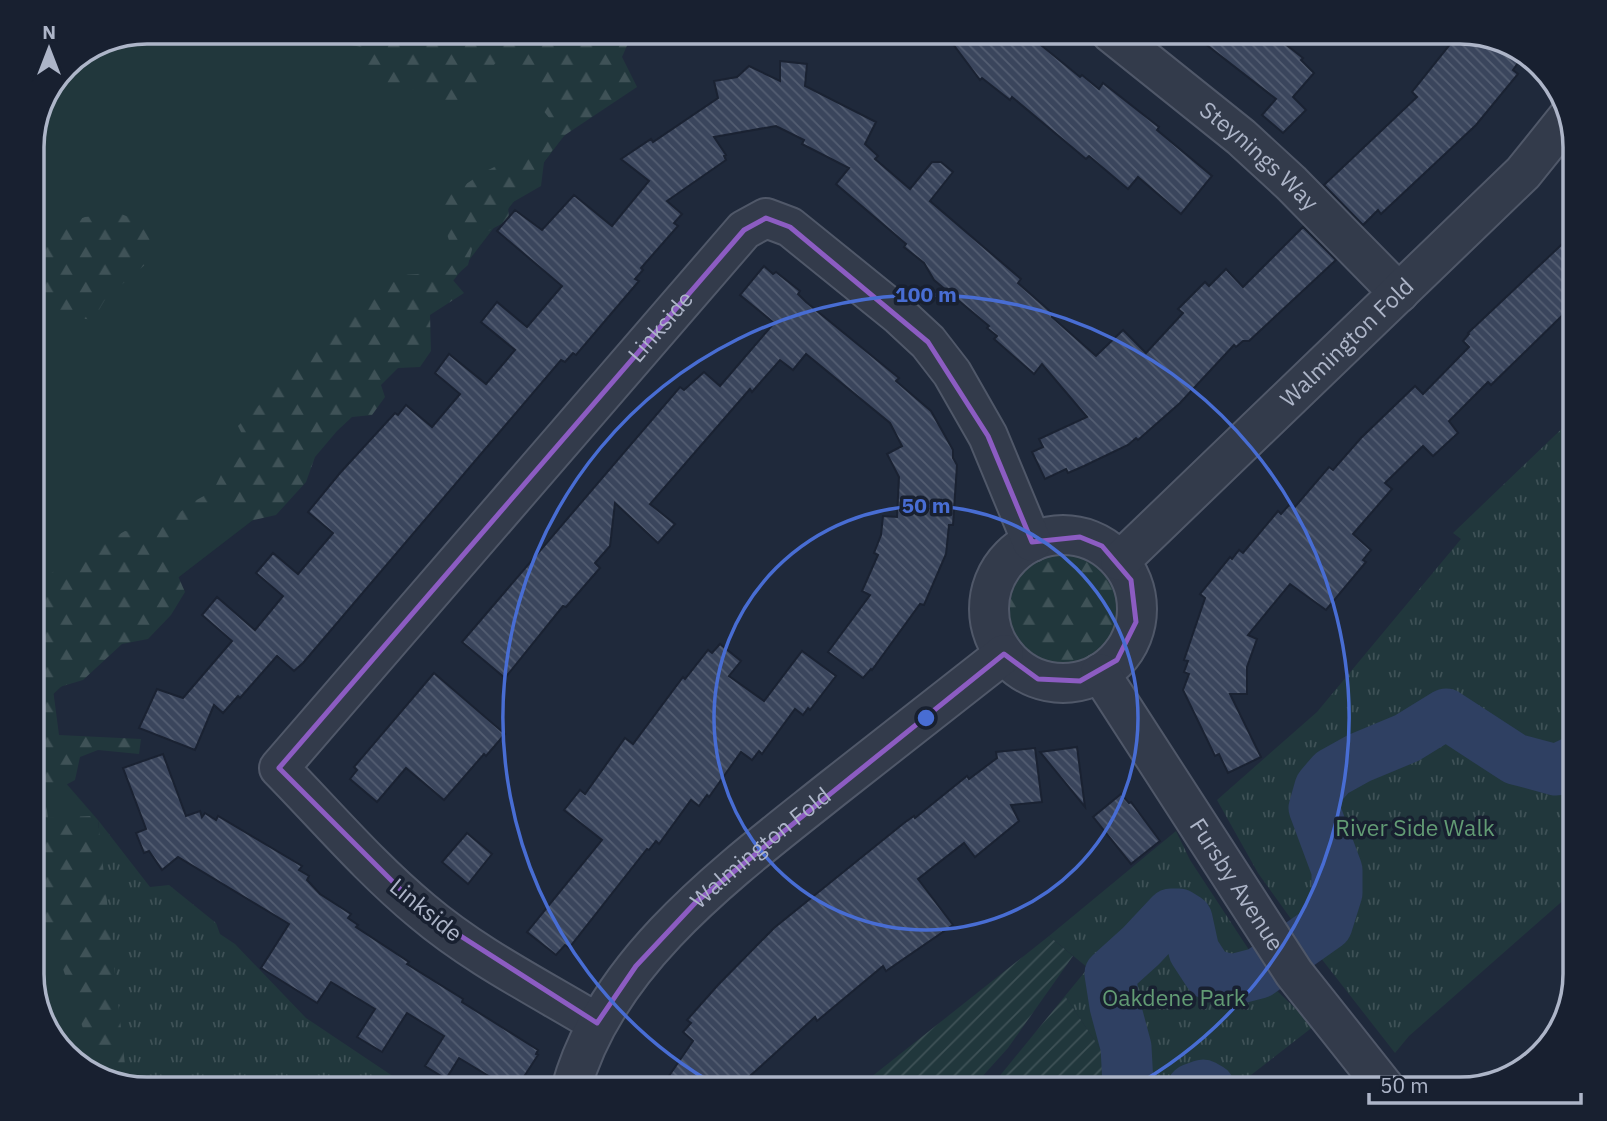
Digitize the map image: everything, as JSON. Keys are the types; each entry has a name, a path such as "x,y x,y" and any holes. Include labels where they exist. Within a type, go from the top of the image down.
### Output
{"street":[{"name":"Steynings Way","path":"1125,44 1241,137 1291,183 1399,293"},
{"name":"Walmington Fold","path":"1120,561 1523,173 1561,126"},
{"name":"Linkside","path":"597,1023 480,952 423,912 266,769 744,230 766,218 790,227 928,342 952,373 988,436 1032,541"},
{"path":"1056,535 1080,537 1102,546 1120,561 1131,580 1137,600 1136,622 1129,642 1116,660 1100,673 1080,681 1058,683 1038,679 1019,668 1004,654 993,634 989,613 991,590 1000,570 1014,553 1032,541 1056,535"},
{"name":"Walmington Fold","path":"575,1077 597,1023 636,966 696,902 768,840 1004,654"},
{"name":"Fursby Avenue","path":"1100,673 1285,958 1376,1077"}],"highlighted area":[{"path":"766,218 790,227 928,342 988,436 1032,542 1080,537 1102,546 1131,580 1136,622 1117,660 1080,681 1038,679 1004,654 696,902 636,966 597,1023 423,912 279,768 744,230"}],"green space":[{"path":"345,44 628,44 622,57 637,87 562,137 544,162 541,186 508,205 509,220 475,238 468,265 452,279 464,293 430,315 431,351 420,367 398,368 381,385 385,397 372,415 352,417 337,431 315,457 306,482 276,515 237,524 219,507 167,551 185,592 171,615 148,639 122,644 83,680 53,689 59,735 141,739 139,754 98,750 80,757 75,780 45,796 48,818 90,816 103,835 145,1077 120,1074 95,1063 59,957 44,934 44,578 125,531 152,536 191,503 213,491 221,475 249,448 238,426 343,321 402,275 447,272 455,261 438,203 484,172 538,146 556,126 541,108 532,78 504,54 480,80 477,96 462,113 437,105 418,89 385,90 363,80 362,47"},
{"path":"564,44 597,93 411,336 261,514 179,577 44,703 44,140 54,101 65,84 84,84 84,66 114,49 134,45"},
{"path":"121,214 147,224 153,258 106,298 93,320 44,313 44,233 85,217"},
{"name":"River Side Walk","path":"1563,428 1563,901 1409,1036 1395,1053 1258,873 1217,800 1317,712 1461,539 1453,533"},
{"path":"1064,553 1085,557 1103,569 1115,587 1119,608 1115,629 1103,647 1085,659 1064,663 1043,659 1025,647 1013,629 1009,608 1013,587 1025,569 1043,557"},
{"path":"44,758 98,820 126,1075 101,1067 79,1052 58,1026 47,1001 44,981"},
{"path":"98,820 150,887 169,885 216,923 220,934 235,944 306,1018 394,1077 147,1077 126,1075"},
{"name":"Oakdene Park","path":"1176,831 1190,860 1274,988 1314,1026 1248,1077 1117,1077 1065,996 1088,968 1049,936"},
{"path":"1049,936 1073,956 1008,1048 982,1077 871,1077"},
{"path":"1065,996 1117,1077 999,1077"}],"building":[{"path":"953,44 1040,44 1099,89 1103,83 1159,127 1157,130 1212,176 1181,214 1138,177 1128,189 1089,156 1086,159 1012,97 1010,100 982,78 980,80"},
{"path":"1205,44 1285,44 1303,58 1301,60 1314,73 1293,97 1306,110 1283,133 1262,115 1276,99"},
{"path":"1450,44 1487,47 1519,62 1513,70 1518,74 1476,125 1381,214 1378,210 1363,225 1324,185 1417,97 1412,92"},
{"path":"780,61 807,64 805,86 876,122 865,144 878,156 875,159 910,189 932,162 941,162 953,172 930,201 1021,279 1018,283 1096,356 1123,330 1146,353 1183,313 1178,309 1205,282 1209,286 1226,269 1243,287 1303,227 1336,260 1249,341 1243,341 1236,347 1234,345 1180,403 1138,440 1136,438 1128,445 1068,473 1066,469 1045,479 1032,452 1043,447 1039,439 1087,417 1042,364 1034,374 994,339 997,336 987,328 989,326 934,280 924,263 904,247 906,244 836,184 849,168 802,144 804,140 776,126 714,137 726,155 726,160 667,201 682,214 674,223 678,226 641,268 643,270 635,279 639,281 576,355 573,353 565,362 561,360 303,663 294,671 277,656 223,713 214,705 195,750 139,728 157,689 183,698 232,641 202,615 217,597 255,630 283,596 256,573 273,553 298,574 333,533 308,512 340,473 395,413 398,415 406,405 432,427 460,394 435,373 449,354 486,384 515,350 481,322 497,302 527,327 562,286 497,231 515,210 542,230 574,195 612,226 649,181 621,159 651,139 653,142 718,98 714,81 737,77 749,66 780,81"},
{"path":"1563,243 1563,315 1491,385 1488,382 1449,421 1458,433 1433,456 1423,446 1385,483 1392,489 1353,534 1371,550 1363,560 1366,562 1326,610 1290,584 1248,635 1257,639 1247,667 1247,694 1230,694 1261,757 1228,773 1219,754 1215,756 1183,690 1189,674 1184,672 1188,661 1184,660 1205,598 1200,594 1230,557 1232,559 1239,550 1243,553 1278,511 1281,514 1289,505 1294,508 1329,467 1333,470 1361,438 1415,386 1423,394 1469,347 1463,341 1468,333"},
{"path":"764,266 800,291 798,294 806,302 899,378 896,381 931,411 953,450 957,465 953,525 949,525 946,554 924,605 920,604 872,670 863,678 828,652 870,595 862,591 878,555 874,553 881,535 883,516 897,517 899,477 887,454 902,446 890,423 806,354 793,370 780,360 752,392 750,389 650,504 675,524 658,543 615,503 610,546 595,563 600,568 566,607 563,606 505,678 462,642 680,387 684,390 704,372 720,386 774,323 740,295"},
{"path":"720,644 741,661 729,676 764,701 802,651 836,676 810,710 808,708 803,715 795,709 762,754 759,751 752,760 741,752 709,797 707,795 699,806 691,800 659,844 656,841 647,849 569,948 565,945 556,955 527,932 602,840 564,810 580,790 585,794 625,738 633,744 683,677 685,679 708,650 712,653"},
{"path":"434,673 505,734 444,800 406,768 377,802 350,779 357,770 354,767"},
{"path":"1077,747 1085,807 1040,752"},
{"path":"1035,748 1042,802 1011,805 1019,821 975,857 964,843 918,879 953,925 886,971 883,966 817,1021 815,1017 751,1077 668,1077 693,1041 683,1032 691,1023 687,1020 774,928 904,823 914,816 915,818 967,776 969,779 997,758 996,752"},
{"path":"163,754 186,816 200,811 202,817 205,813 216,820 218,816 302,866 299,870 309,876 307,880 320,894 351,914 348,918 358,925 356,927 409,962 407,964 463,999 462,1002 538,1050 538,1055 524,1077 490,1077 459,1058 447,1077 443,1077 425,1066 444,1036 407,1013 382,1052 357,1037 375,1009 331,982 317,1003 261,968 289,924 178,857 162,870 149,851 144,853 136,833 146,829 123,768"},
{"path":"1121,794 1131,802 1160,841 1131,864 1093,817"},
{"path":"467,833 492,854 468,884 442,862"}],"waterway":[{"path":"1128,1077 1126,1047 1110,974 1171,914 1179,914 1187,919 1194,951 1209,974 1232,980 1259,973 1327,925 1337,893 1337,870 1314,808 1320,787 1332,773 1359,758 1407,738 1446,714 1515,759 1556,770 1563,767"}]}
